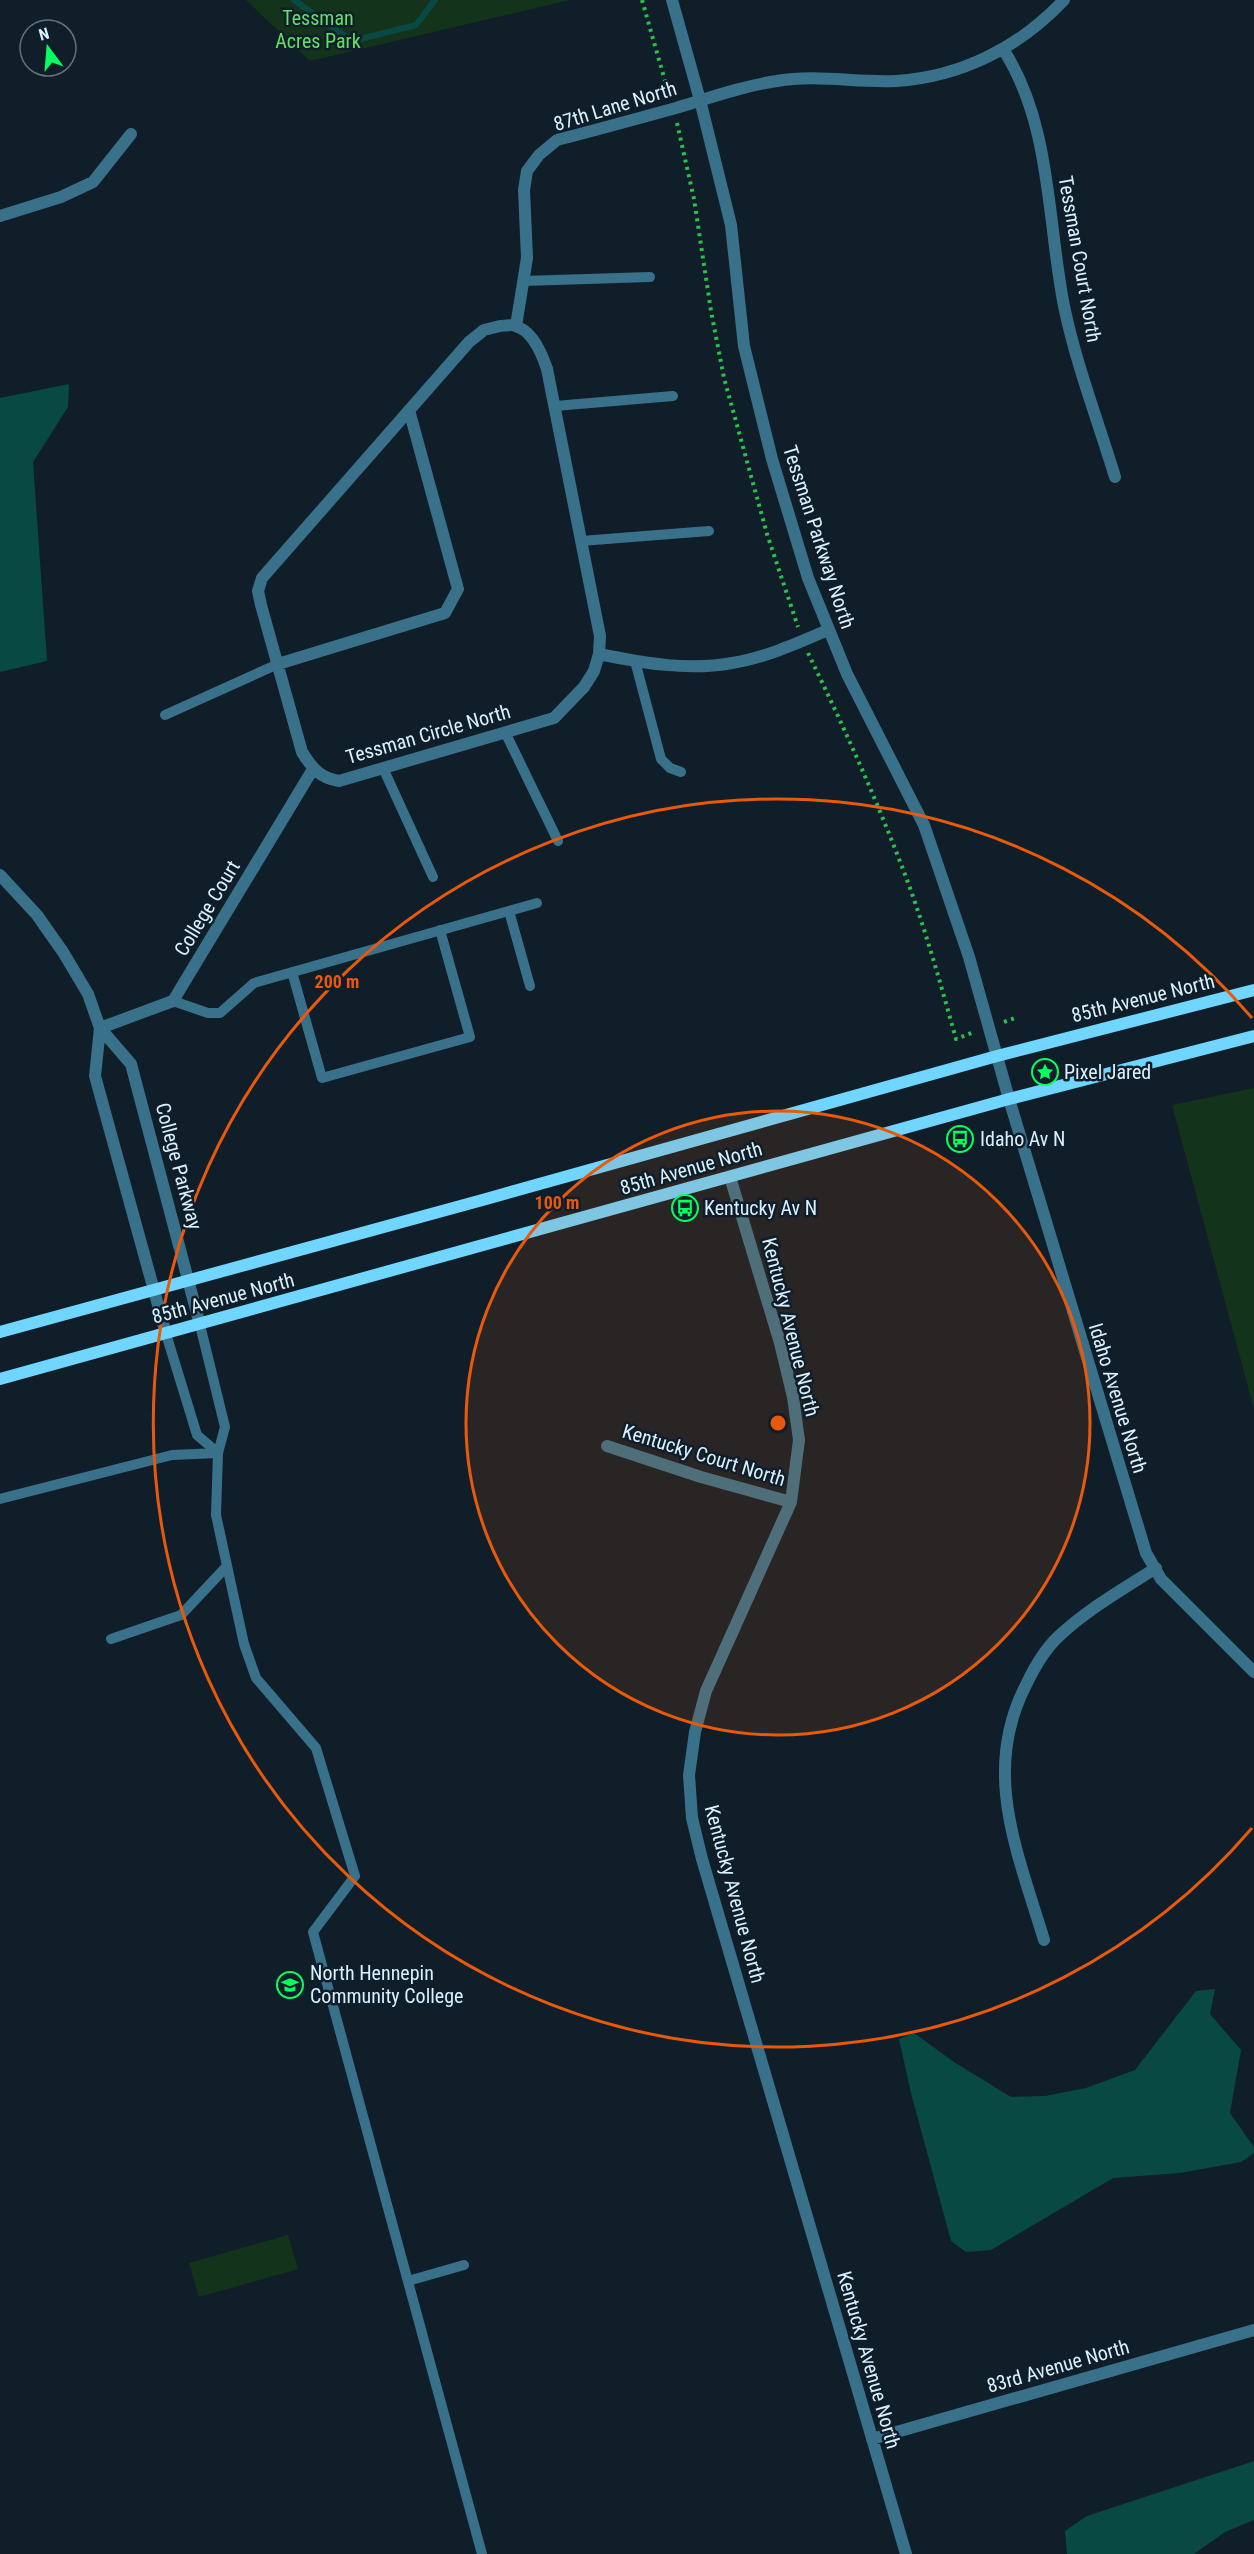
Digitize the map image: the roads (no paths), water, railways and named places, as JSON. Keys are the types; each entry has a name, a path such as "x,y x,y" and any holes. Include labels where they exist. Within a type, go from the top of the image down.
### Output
{"main road":[{"name":"85th Avenue North","path":"0,1332 997,1056 1254,990"},
{"name":"85th Avenue North","path":"0,1379 1009,1099 1254,1035"}],"street":[{"name":"Tessman Parkway North","path":"672,0 731,225 744,346 772,459 808,578 847,674 924,825 969,957 1009,1099"},
{"name":"87th Lane North","path":"516,326 527,258 524,190 527,171 539,155 557,140 758,85 798,78 895,81 921,78 977,62 1004,50 1028,34 1064,0"},
{"name":"Tessman Court North","path":"1004,50 1017,70 1029,100 1043,162 1064,306 1115,477"},
{"path":"0,216 61,197 93,182 131,134"},
{"path":"313,769 302,752 258,591 262,578 477,336 484,330 500,326 516,326"},
{"name":"Tessman Circle North","path":"313,769 325,779 339,781 554,718 584,687 594,671 599,654 600,636 548,369 541,351 530,336 516,326"},
{"path":"278,664 446,614 458,589 410,410"},
{"path":"599,654 635,661 687,666 732,663 767,654 828,630"},
{"name":"College Court","path":"173,1001 313,769"},
{"name":"College Parkway","path":"0,875 37,915 63,952 88,994 100,1028 130,1064 190,1280 200,1325"},
{"path":"100,1028 173,1001"},
{"name":"College Parkway","path":"100,1028 95,1076 166,1334"},
{"name":"Idaho Avenue North","path":"1009,1099 1146,1553 1161,1579 1254,1672"},
{"name":"Kentucky Avenue North","path":"730,1178 794,1397 799,1440 791,1502 706,1691 695,1732 691,1764 692,1818 705,1871 906,2554"},
{"name":"Kentucky Court North","path":"607,1446 701,1477 791,1502"},
{"path":"1044,1940 1010,1827 1004,1786 1004,1746 1014,1706 1033,1670 1057,1638 1088,1611 1156,1568"},
{"name":"83rd Avenue North","path":"872,2439 1254,2330"}],"lane":[{"path":"523,281 650,277"},
{"path":"555,406 674,396"},
{"path":"581,541 709,531"},
{"path":"635,661 661,759 670,768 681,772"},
{"path":"165,715 278,664"},
{"path":"505,732 558,841"},
{"path":"383,768 433,877"},
{"path":"173,1001 208,1013 220,1013 254,983 537,903"},
{"path":"508,911 530,986"},
{"path":"292,972 322,1078 470,1037 440,930"},
{"path":"200,1325 225,1428 218,1453 216,1515 244,1644 256,1678 316,1748 355,1876 313,1932 482,2554"},
{"path":"166,1334 197,1435 218,1453"},
{"path":"0,1500 172,1455 218,1453"},
{"path":"111,1639 181,1615 227,1566"},
{"path":"408,2281 464,2265"}],"waterway":[{"path":"294,0 352,41 416,25 435,0"}],"place":[{"name":"Pixel Jared","path":"1045,1072"},
{"name":"Idaho Av N","path":"960,1139"},
{"name":"Kentucky Av N","path":"685,1208"},
{"name":"North Hennepin Community College","path":"290,1985"}],"park label":[{"name":"Tessman Acres Park","path":"318,30"}]}
